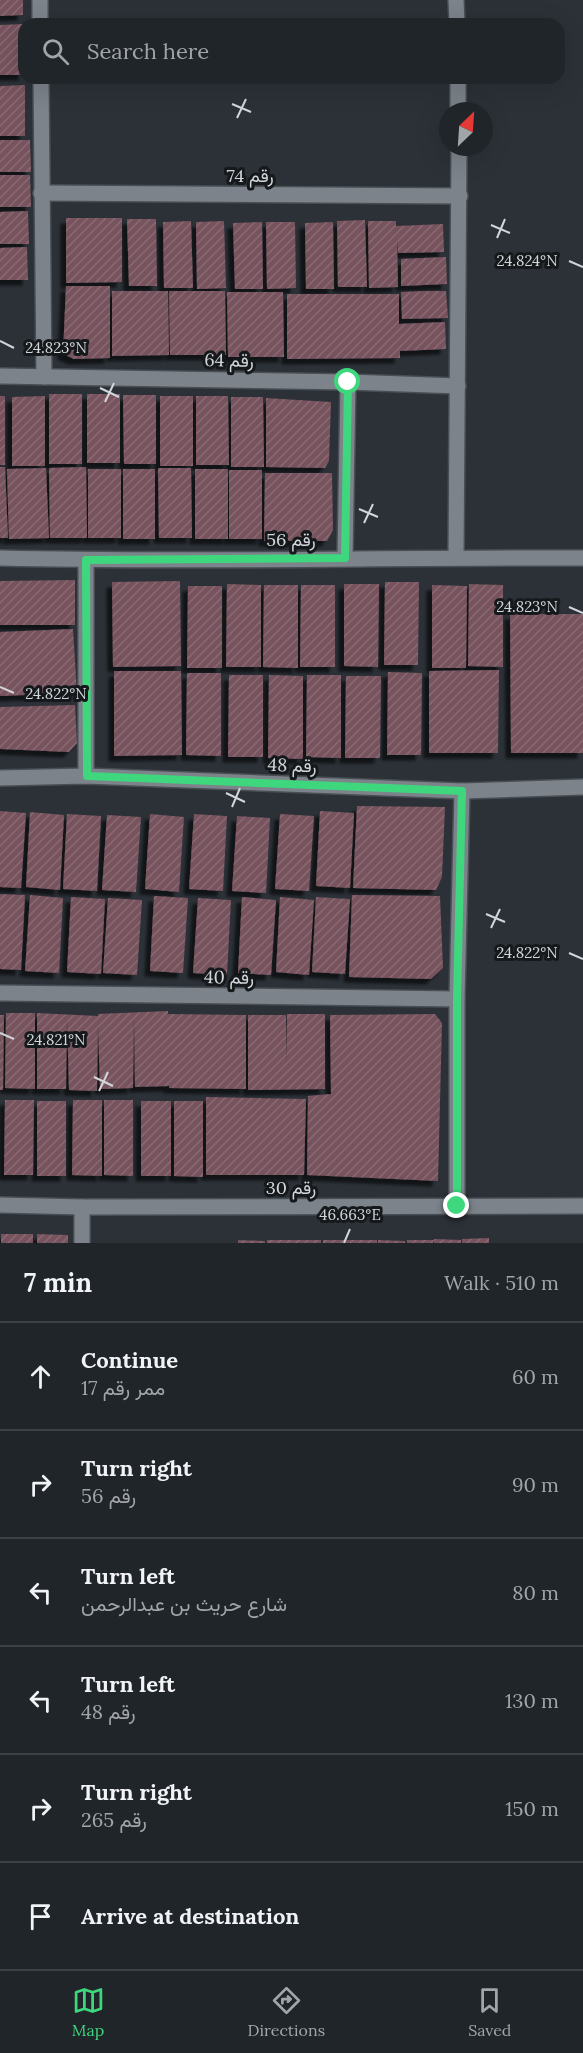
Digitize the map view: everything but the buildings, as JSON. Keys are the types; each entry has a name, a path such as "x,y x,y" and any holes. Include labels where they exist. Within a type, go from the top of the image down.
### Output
{"street":[{"path":"40,0 40,18"},
{"path":"456,0 457,18"},
{"path":"40,84 44,377"},
{"path":"458,84 458,102"},
{"path":"456,557 459,156"},
{"name":"رقم 74","path":"41,193 460,196"},
{"name":"رقم 64","path":"0,376 458,386"},
{"path":"345,558 348,382"},
{"name":"رقم 56","path":"0,558 86,560 583,558"},
{"path":"86,560 87,776"},
{"name":"رقم 48","path":"0,778 87,776 462,791 583,787"},
{"path":"457,1206 457,999 462,791"},
{"name":"رقم 40","path":"0,993 457,999"},
{"name":"رقم 30","path":"0,1205 82,1207 583,1206"},
{"path":"82,1207 82,1243"}],"route":[{"path":"348,382 345,558 86,560 87,776 462,791 457,999 457,1206"}]}
